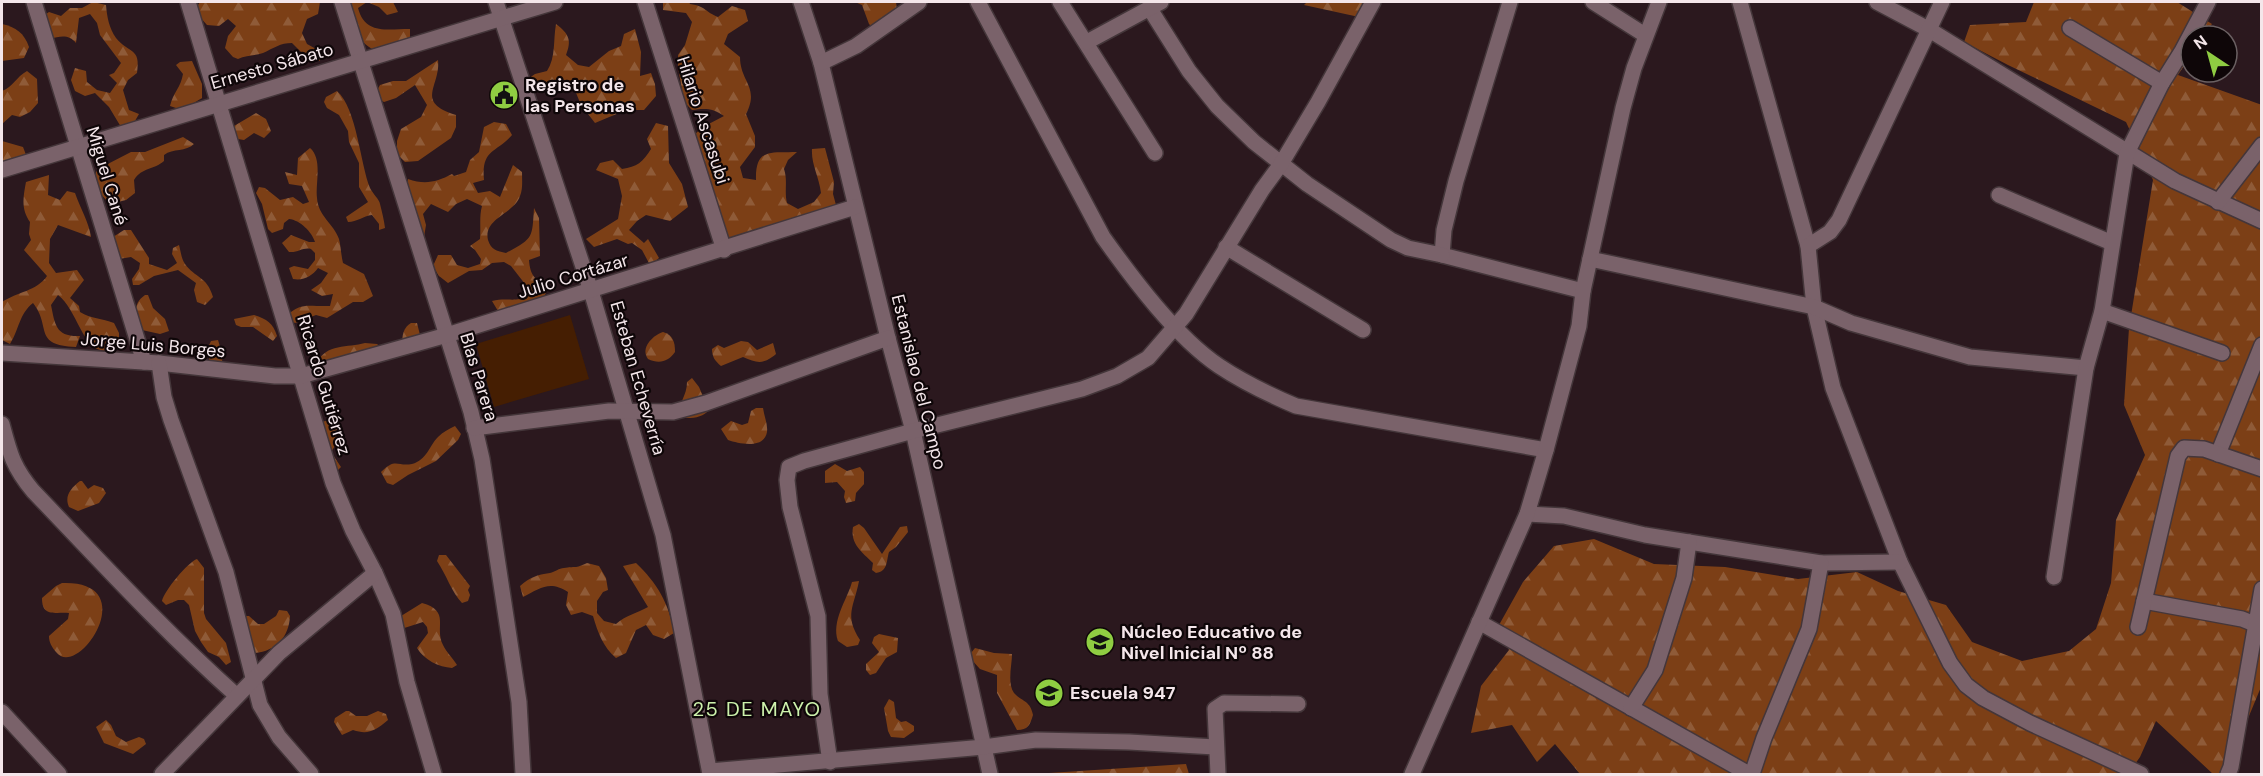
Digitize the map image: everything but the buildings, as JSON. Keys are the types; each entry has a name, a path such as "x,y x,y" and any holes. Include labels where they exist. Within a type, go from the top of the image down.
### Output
{"street":[{"name":"Miguel Cané","path":"34,2 77,147 226,572 260,705 271,727 311,774"},
{"name":"Ricardo Gutiérrez","path":"188,2 333,483 353,531 393,614 407,682 434,774"},
{"name":"Blas Parera","path":"342,2 447,335 482,459 519,702 524,774"},
{"name":"Esteban Echeverría","path":"496,2 591,291 670,565 710,773"},
{"name":"Ernesto Sábato","path":"2,170 555,2"},
{"name":"Hilario Ascasubi","path":"645,2 724,250"},
{"name":"Estanislao del Campo","path":"801,2 821,63 855,207 913,431 990,774"},
{"path":"821,63 856,46 919,2"},
{"path":"978,2 1102,237 1120,262 1176,328 1219,366 1274,397 1296,406 1546,450"},
{"path":"1060,2 1155,153"},
{"path":"830,762 820,693 818,616 790,507 787,480 789,467 913,431 1082,389 1117,376 1148,358 1176,328 1281,164 1373,2"},
{"path":"1442,255 1444,230 1456,181 1510,2"},
{"path":"1593,2 1645,35"},
{"path":"1412,774 1527,513 1579,326 1583,291 1623,108 1645,35 1659,2"},
{"path":"1740,2 1808,246 1814,307 1833,388 1900,561 1950,663 1966,685 1983,698 2030,723 2141,774"},
{"path":"1877,2 1928,29 2175,181 2262,221"},
{"path":"1808,246 1830,232 1839,220 1942,2"},
{"path":"2054,577 2086,368 2102,312 2127,153 2162,83 2208,2"},
{"path":"1087,42 1156,5 1189,70 1217,106 1254,142 1307,184 1391,240 1408,248 1583,291"},
{"path":"2070,28 2162,83"},
{"path":"2218,202 2262,145"},
{"path":"1999,195 2112,243"},
{"name":"Julio Cortázar","path":"301,376 447,335 724,250 855,207"},
{"path":"1226,247 1363,330"},
{"path":"1590,259 1814,307 1851,323 1970,357 2086,368"},
{"path":"2102,312 2222,353"},
{"path":"474,428 609,411 673,412 706,403 888,338"},
{"path":"2218,454 2262,345"},
{"name":"Jorge Luis Borges","path":"2,353 152,362 275,376 301,376"},
{"path":"2,424 10,457 18,473 33,491 150,614 237,696"},
{"path":"2138,627 2178,456 2184,448 2204,449 2262,469"},
{"path":"1527,513 1564,516 1645,535 1821,563 1900,561"},
{"path":"1631,708 1655,670 1684,578 1689,542"},
{"path":"1479,622 1750,774 1809,629 1821,563"},
{"path":"162,774 279,653 375,573"},
{"path":"2228,774 2255,671 2262,589"},
{"path":"2144,601 2242,619 2259,626"},
{"path":"1218,774 1215,709 1224,703 1298,704"},
{"path":"2,712 59,774"},
{"path":"710,773 1036,740 1215,747"}],"green space":[{"path":"93,2 106,5 109,22 116,38 136,55 137,73 128,80 123,90 129,110 139,114 132,126 121,127 109,107 95,93 85,96 75,91 71,80 75,68 86,71 87,82 97,90 110,93 117,83 109,75 114,73 121,63 100,35 97,23 90,14 79,18 76,43 67,37 50,39 39,19 49,12 61,16 70,8 82,8"},
{"path":"200,2 320,2 318,14 307,19 302,33 307,44 318,50 320,61 308,59 292,43 280,45 260,54 238,59 233,57 225,48 228,36 236,26 228,19 219,26 207,25 199,16"},
{"path":"352,2 367,2 358,8 361,17 371,27 410,29 410,41 376,51 369,47 359,37 354,26 348,5"},
{"path":"367,2 393,2 398,12 387,15 379,7"},
{"path":"663,2 689,2 718,17 732,6 745,10 748,21 728,34 724,44 740,57 751,97 746,114 755,136 755,147 740,167 743,178 756,180 758,162 767,154 797,152 788,160 784,169 787,203 798,209 814,202 821,193 812,149 825,148 834,182 833,194 836,205 830,215 731,244 722,237 694,135 703,127 724,116 709,109 692,110 684,102 678,55 685,45 692,22 686,13 663,10"},
{"path":"855,2 896,2 897,11 873,28 869,24 862,5"},
{"path":"1307,2 1366,2 1359,17 1304,5"},
{"path":"2034,2 2177,2 2212,24 2179,24 2179,84 2203,84 2262,105 2261,687 2225,774 2213,774 2156,721 2140,757 2128,774 1580,774 1555,744 1537,762 1512,725 1471,733 1481,686 1509,650 1499,625 1523,582 1554,546 1594,539 1654,564 1725,567 1798,579 1857,572 1898,591 1946,605 1972,642 2022,661 2069,651 2096,629 2111,583 2116,520 2145,455 2124,405 2129,328 2153,180 2126,122 1964,42 1970,25 2026,22"},
{"path":"2,24 15,29 25,38 29,47 24,58 2,61"},
{"path":"556,24 564,31 569,41 566,55 578,65 589,67 609,51 621,46 624,34 635,29 641,52 640,76 651,73 656,96 644,110 626,110 595,123 581,105 572,83 562,79 531,91 525,81 535,74 547,71 550,66"},
{"path":"438,60 432,92 433,99 436,105 443,110 456,115 456,127 451,138 418,161 405,162 397,154 397,141 401,129 421,117 427,105 415,85 396,98 384,102 374,96 380,85 393,81 406,81"},
{"path":"192,61 202,84 202,98 182,110 170,106 183,74 176,65 180,62"},
{"path":"27,71 37,79 38,103 30,112 20,117 12,115 2,124 2,91"},
{"path":"337,91 344,99 354,123 370,188 380,204 385,228 379,230 379,224 372,215 348,222 346,217 368,202 359,187 359,163 349,142 348,131 339,115 327,108 324,102 326,97"},
{"path":"256,113 266,119 271,131 264,138 254,133 244,140 232,138 234,126"},
{"path":"494,122 506,124 512,135 487,157 484,180 473,183 478,193 490,191 500,197 513,165 522,172 522,184 517,202 490,226 489,243 497,251 506,253 522,244 532,231 534,208 539,218 540,256 529,260 534,277 549,286 544,297 498,311 492,301 529,296 525,284 511,266 504,262 492,263 482,270 469,271 448,283 439,276 433,266 438,255 451,255 457,265 468,268 480,264 481,259 470,246 480,239 482,206 467,199 456,204 448,212 431,204 423,214 426,225 424,237 406,192 408,179 431,182 452,174 454,176 466,172 470,160 479,152 484,127"},
{"path":"656,123 668,126 669,163 682,184 688,207 670,221 646,215 629,230 644,243 648,239 659,258 650,265 642,250 632,243 628,244 617,239 594,247 586,239 618,219 622,196 618,179 596,170 600,163 613,160 622,169 639,163 651,149 647,139"},
{"path":"183,137 194,144 171,151 164,155 164,161 160,164 137,176 134,180 135,193 126,200 114,203 107,201 98,191 95,185 96,172 100,168 131,152 145,152"},
{"path":"2,141 23,147 28,160 16,164 4,161 6,172 2,175"},
{"path":"310,148 316,158 317,198 320,210 339,239 343,263 364,274 373,296 363,302 353,302 327,318 316,315 295,323 285,317 296,309 306,306 330,306 333,294 322,296 311,290 321,283 328,273 318,268 307,277 293,279 289,268 294,266 308,269 315,260 315,253 311,249 289,252 282,243 291,235 315,242 301,224 289,219 284,223 283,229 272,233 268,229 262,204 256,193 259,187 265,188 280,200 293,197 303,204 309,202 302,186 289,184 285,172 297,175 298,158"},
{"path":"49,175 48,195 60,200 67,191 75,193 91,237 58,225 50,239 49,263 56,273 77,270 84,280 70,298 79,306 80,312 114,323 119,333 119,345 107,350 98,349 90,344 66,303 58,295 51,305 56,324 61,332 80,336 76,347 62,346 48,339 33,303 22,317 10,344 2,340 2,302 38,285 47,276 24,250 31,240 30,222 25,213 24,198 26,182"},
{"path":"124,230 131,230 149,258 149,264 167,270 177,263 172,254 173,248 179,245 185,264 204,281 213,297 205,305 197,302 194,290 196,283 178,270 154,276 139,285 133,285 132,279 140,263 131,257 119,259 113,237"},
{"path":"145,295 148,295 153,308 165,319 169,331 160,334 142,330 136,307"},
{"path":"254,315 266,320 274,328 277,336 273,341 253,327 236,325 234,319"},
{"path":"411,323 417,323 420,335 403,344 404,332"},
{"path":"663,332 673,339 675,352 663,361 648,359 645,351 648,343"},
{"path":"218,340 222,357 220,367 211,365 208,353 211,341"},
{"path":"741,341 748,342 757,350 773,343 776,354 760,362 743,357 721,366 716,361 712,349 718,345 724,348"},
{"path":"365,343 377,344 382,348 320,367 317,363 326,352 332,349"},
{"path":"692,378 699,387 709,410 698,417 676,417 687,382"},
{"path":"763,408 767,429 765,437 751,444 728,440 721,429 731,421 742,425 748,423 751,411"},
{"path":"338,419 341,437 331,452 341,467 337,471 320,422"},
{"path":"455,426 461,434 458,440 436,461 393,485 387,483 381,472 386,467 393,464 407,465 417,462 438,437"},
{"path":"835,464 847,471 860,467 864,472 864,484 856,493 855,501 846,503 845,491 837,482 825,483 825,471"},
{"path":"80,481 88,489 94,485 103,488 106,493 99,503 78,511 69,507 67,499 71,489"},
{"path":"859,524 882,554 900,527 907,526 908,532 889,552 886,566 880,572 876,573 872,570 873,563 855,543 853,527"},
{"path":"439,555 446,555 470,586 468,601 462,603 455,594 437,561"},
{"path":"197,559 204,568 204,613 206,619 226,643 231,662 226,665 219,657 208,652 201,642 195,631 189,605 184,600 166,605 162,601 177,577"},
{"path":"587,563 599,566 606,578 608,590 603,592 597,601 597,613 604,621 616,624 648,607 623,566 636,563 661,594 669,612 674,633 664,639 653,635 646,625 636,630 626,653 616,658 602,639 593,616 582,612 571,615 566,605 568,592 562,588 550,586 540,588 523,597 520,586 530,578"},
{"path":"859,581 851,617 860,640 858,645 847,647 838,641 836,633 838,618 852,582"},
{"path":"62,583 86,586 99,597 102,611 98,627 89,642 78,653 66,657 56,652 49,636 68,619 69,613 47,611 42,598"},
{"path":"422,603 431,606 439,615 443,645 457,665 452,668 432,662 417,648 428,633 423,622 398,630 393,621"},
{"path":"279,610 287,611 290,616 284,636 275,646 255,653 251,649 241,616 249,616 258,624 264,624 276,616"},
{"path":"879,634 898,638 897,652 886,658 876,673 870,675 866,670 866,664 879,652 872,643 874,637"},
{"path":"975,648 994,653 1012,654 1010,679 1012,689 1028,704 1033,715 1026,728 1017,730 997,693 997,675 980,669 971,659 971,653"},
{"path":"889,699 894,702 896,718 914,726 914,731 904,738 891,737 888,731 884,708"},
{"path":"346,711 356,716 367,716 378,711 386,714 388,720 371,731 353,730 342,735 334,722 335,718"},
{"path":"106,720 116,736 126,742 139,737 144,739 146,744 133,754 104,743 96,727"},
{"path":"1186,764 1189,774 1034,774"}],"shaded area":[{"path":"570,315 589,379 494,407 476,344"}],"place":[{"name":"Registro de las Personas","path":"504,95"},
{"name":"Núcleo Educativo de Nivel Inicial Nº 88","path":"1100,642"},
{"name":"Escuela 947","path":"1049,693"}],"district":[{"name":"25 DE MAYO","path":"757,709"}]}
